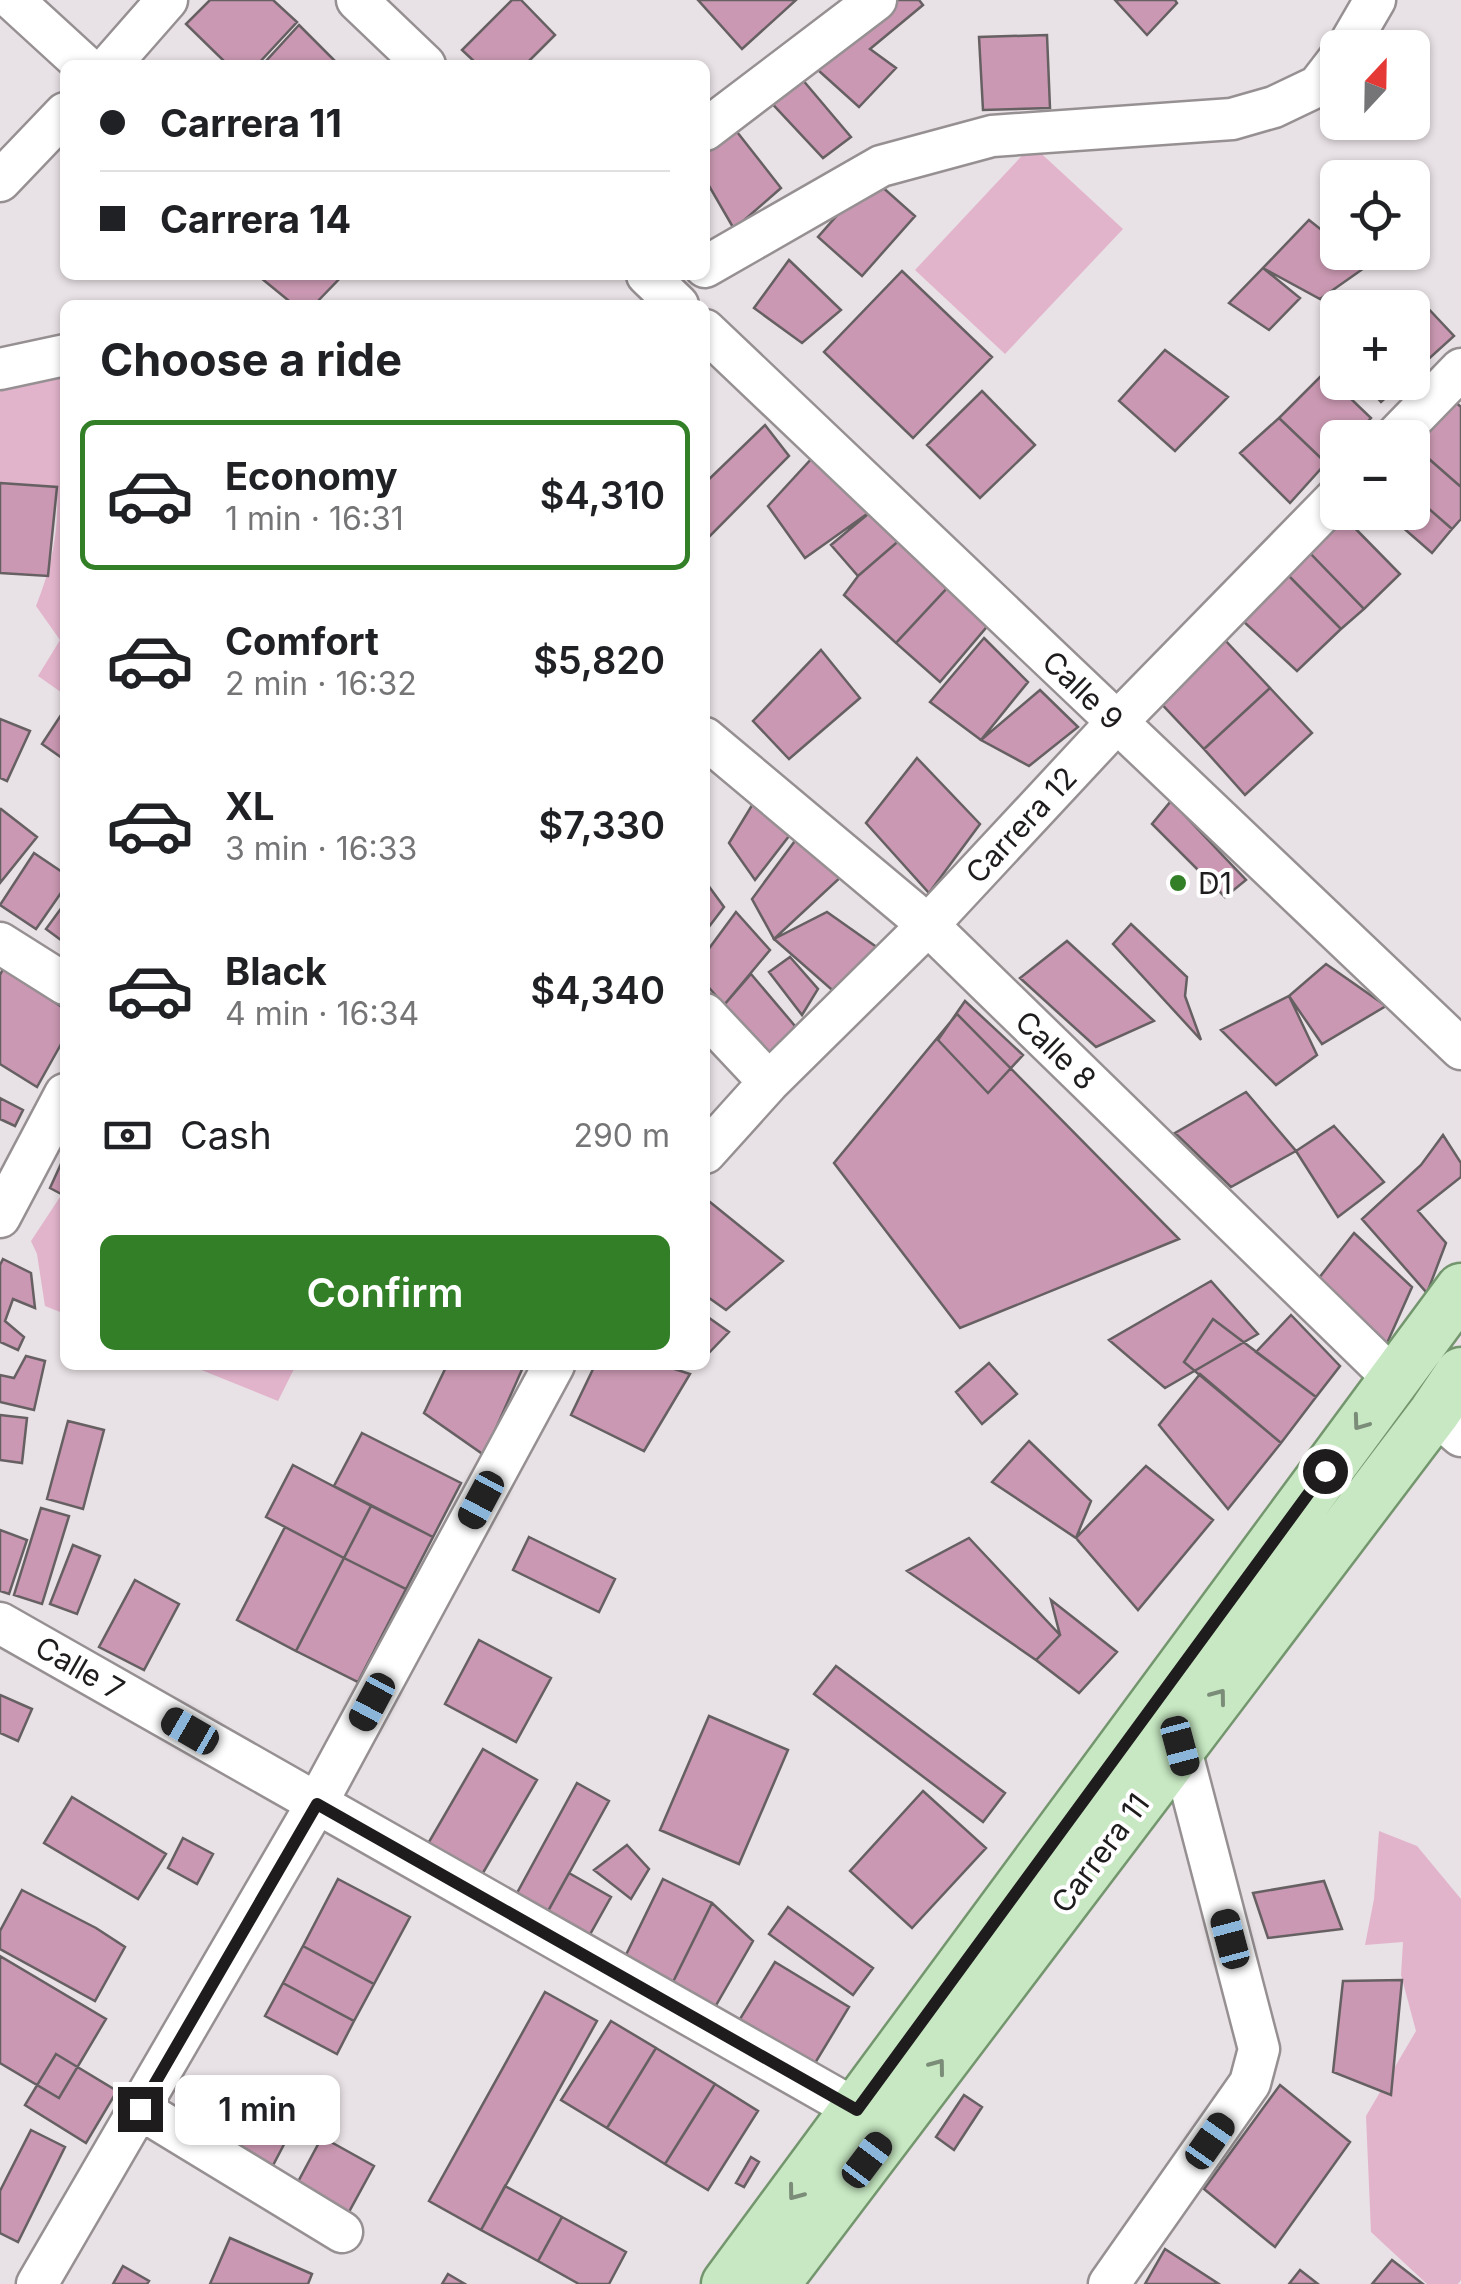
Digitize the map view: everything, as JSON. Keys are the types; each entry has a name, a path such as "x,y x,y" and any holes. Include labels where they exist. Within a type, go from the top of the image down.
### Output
{"main road":[{"name":"Carrera 11","path":"774,2284 874,2120 1393,1378 1461,1289"},
{"name":"Carrera 11","path":"727,2284 874,2120 1452,1407"}],"street":[{"path":"12,0 78,60"},
{"path":"114,60 167,0"},
{"path":"357,0 420,60"},
{"path":"710,126 876,0"},
{"path":"1358,30 1375,0"},
{"path":"710,264 881,166 992,136 1232,119 1274,107 1320,83"},
{"path":"0,181 60,118"},
{"name":"Calle 9","path":"710,335 1461,1049"},
{"path":"0,369 60,356"},
{"path":"1412,420 1461,370"},
{"name":"Carrera 12","path":"710,1147 1320,514"},
{"name":"Calle 8","path":"710,742 928,925 1393,1378"},
{"path":"0,943 60,981"},
{"path":"710,1019 769,1082"},
{"path":"0,1216 60,1103"},
{"path":"37,2284 317,1804 551,1370"},
{"name":"Calle 7","path":"0,1623 874,2120"},
{"path":"1108,2284 1250,2083 1258,2049 1180,1746"},
{"path":"140,2109 342,2232"}],"shaded area":[{"path":"1032,145 1123,229 1005,354 915,270"},
{"path":"60,372 60,640 36,606 53,548 57,487 0,483 0,380"},
{"path":"60,640 60,691 38,676"},
{"path":"60,1197 60,1312 45,1306 37,1254 31,1241"},
{"path":"201,1370 294,1370 278,1401"},
{"path":"1379,1831 1417,1846 1461,1899 1458,2284 1427,2284 1371,2232 1366,2116 1416,2031 1401,1975 1403,1942 1365,1945 1374,1899"}],"building":[{"path":"210,0 273,0 297,22 262,60 223,60 186,24"},
{"path":"512,0 521,0 555,35 530,60 473,60 462,50"},
{"path":"698,0 796,0 742,49"},
{"path":"884,0 919,0 923,5 870,49 896,68 859,107 808,61"},
{"path":"1115,0 1175,0 1177,3 1147,35"},
{"path":"299,25 334,60 267,60"},
{"path":"1047,35 1050,108 983,110 979,37"},
{"path":"796,72 851,137 823,158 766,97"},
{"path":"730,123 781,188 734,229 710,188 710,139"},
{"path":"871,177 915,216 862,276 818,237"},
{"path":"1309,220 1320,229 1320,270 1361,270 1333,290 1320,290 1320,299 1263,268"},
{"path":"789,260 841,310 802,343 754,308"},
{"path":"1263,268 1300,298 1269,330 1229,303"},
{"path":"902,271 992,357 913,438 824,352"},
{"path":"263,280 338,280 319,300 288,300"},
{"path":"1430,310 1454,336 1430,358"},
{"path":"1165,350 1228,397 1175,451 1119,401"},
{"path":"1320,377 1320,400 1352,400 1371,418 1320,420 1320,457 1279,418"},
{"path":"982,391 1035,445 980,498 927,445"},
{"path":"1451,398 1461,407 1461,487 1430,460 1430,423"},
{"path":"1279,418 1320,457 1320,470 1290,503 1240,453"},
{"path":"765,425 789,456 710,536 710,478"},
{"path":"814,456 874,509 805,558 768,506"},
{"path":"1430,460 1461,487 1461,519 1452,529 1430,510"},
{"path":"0,483 57,487 48,576 0,573"},
{"path":"874,509 902,538 858,576 831,545"},
{"path":"1430,510 1452,529 1432,553 1406,530 1430,530"},
{"path":"1331,530 1357,530 1400,574 1364,609 1309,552"},
{"path":"902,538 949,586 896,643 844,595 858,576"},
{"path":"1309,552 1364,609 1341,629 1288,575"},
{"path":"1288,575 1341,629 1297,671 1244,622"},
{"path":"949,586 990,623 940,682 896,643"},
{"path":"984,638 1028,682 981,740 930,702"},
{"path":"1223,638 1270,688 1204,749 1156,698"},
{"path":"821,650 860,698 789,759 753,721"},
{"path":"1270,688 1312,733 1245,795 1204,749"},
{"path":"1040,690 1078,727 1029,766 981,740"},
{"path":"60,717 60,757 42,744"},
{"path":"0,719 30,731 7,781 0,778"},
{"path":"917,758 980,824 929,893 866,823"},
{"path":"1171,801 1246,880 1225,897 1152,824"},
{"path":"754,802 789,836 755,880 729,843"},
{"path":"0,810 37,837 0,883"},
{"path":"803,830 843,875 774,939 752,899"},
{"path":"34,853 60,871 60,894 36,929 0,905"},
{"path":"710,888 724,907 710,925"},
{"path":"60,910 60,939 46,929"},
{"path":"736,912 770,950 724,1005 710,989 710,947"},
{"path":"827,912 878,948 839,996 774,939"},
{"path":"1131,924 1187,977 1185,996 1201,1040 1113,944"},
{"path":"1067,941 1154,1021 1096,1047 1020,978"},
{"path":"790,957 818,989 802,1015 769,972"},
{"path":"1326,964 1386,1006 1322,1044 1289,996"},
{"path":"3,969 60,1006 60,1046 37,1087 0,1064"},
{"path":"751,974 795,1026 765,1069 718,1012"},
{"path":"1289,996 1317,1055 1276,1085 1221,1030"},
{"path":"965,1001 1023,1055 988,1093 938,1040"},
{"path":"957,1014 1179,1239 960,1328 834,1163"},
{"path":"1246,1092 1296,1151 1231,1187 1175,1133"},
{"path":"0,1098 23,1110 15,1126 0,1119"},
{"path":"1334,1126 1384,1182 1338,1217 1296,1151"},
{"path":"1443,1135 1461,1163 1461,1177 1418,1211 1446,1243 1427,1293 1362,1219 1421,1165"},
{"path":"60,1166 60,1193 50,1188"},
{"path":"710,1202 783,1261 726,1310 710,1299"},
{"path":"1354,1233 1412,1287 1384,1350 1319,1278"},
{"path":"3,1259 31,1273 35,1308 13,1299 5,1321 24,1337 18,1350 0,1342"},
{"path":"1211,1281 1258,1334 1165,1388 1109,1340"},
{"path":"1291,1315 1340,1366 1316,1397 1256,1352"},
{"path":"710,1319 729,1332 710,1352"},
{"path":"1213,1319 1316,1397 1281,1443 1184,1362"},
{"path":"26,1356 45,1361 34,1410 0,1402 0,1375 14,1378"},
{"path":"989,1363 1017,1394 982,1424 956,1392"},
{"path":"445,1370 522,1370 484,1455 424,1413"},
{"path":"593,1370 678,1370 690,1374 644,1451 571,1415"},
{"path":"1200,1374 1281,1443 1228,1509 1159,1425"},
{"path":"0,1415 27,1418 22,1463 0,1460"},
{"path":"68,1421 104,1430 83,1509 47,1499"},
{"path":"362,1433 461,1483 433,1537 334,1486"},
{"path":"1029,1441 1091,1501 1076,1538 992,1482"},
{"path":"293,1465 371,1506 344,1558 266,1517"},
{"path":"1146,1466 1213,1520 1138,1610 1076,1538"},
{"path":"371,1506 433,1537 406,1589 344,1558"},
{"path":"41,1508 69,1516 42,1604 14,1595"},
{"path":"285,1527 344,1558 296,1651 237,1620"},
{"path":"0,1530 27,1540 9,1594 0,1591"},
{"path":"529,1537 615,1579 599,1612 513,1570"},
{"path":"969,1538 1060,1635 1036,1660 907,1571"},
{"path":"73,1545 100,1556 77,1614 50,1604"},
{"path":"344,1558 406,1589 358,1682 296,1651"},
{"path":"135,1580 179,1604 144,1670 99,1647"},
{"path":"1051,1600 1117,1652 1079,1693 1036,1660 1060,1635"},
{"path":"479,1640 551,1678 516,1742 445,1704"},
{"path":"836,1666 1005,1793 983,1822 814,1694"},
{"path":"0,1695 32,1709 18,1741 0,1733"},
{"path":"709,1716 788,1750 739,1864 660,1830"},
{"path":"483,1749 537,1780 480,1878 426,1847"},
{"path":"577,1783 609,1801 542,1922 511,1904"},
{"path":"923,1791 986,1848 912,1928 850,1871"},
{"path":"72,1797 166,1854 138,1899 44,1843"},
{"path":"183,1838 213,1854 197,1884 168,1868"},
{"path":"627,1845 649,1869 631,1899 594,1870"},
{"path":"569,1873 611,1897 584,1945 542,1922"},
{"path":"338,1879 410,1917 374,1984 303,1946"},
{"path":"663,1879 712,1903 670,1988 623,1961"},
{"path":"1324,1881 1342,1929 1268,1938 1253,1893"},
{"path":"22,1890 125,1947 95,2001 0,1949 0,1931"},
{"path":"712,1903 753,1941 711,2014 670,1988"},
{"path":"788,1907 873,1968 853,1995 769,1934"},
{"path":"303,1946 374,1984 354,2021 283,1983"},
{"path":"0,1956 106,2019 59,2098 0,2063"},
{"path":"775,1962 849,2007 806,2078 732,2032"},
{"path":"1402,1980 1391,2095 1333,2072 1343,1981"},
{"path":"283,1983 354,2021 337,2054 265,2016"},
{"path":"545,1992 597,2021 481,2230 429,2201"},
{"path":"611,2021 656,2048 607,2128 561,2100"},
{"path":"656,2048 715,2084 665,2164 607,2128"},
{"path":"56,2054 117,2091 86,2143 25,2105"},
{"path":"715,2084 758,2111 708,2190 665,2164"},
{"path":"1280,2085 1350,2142 1275,2247 1204,2189"},
{"path":"210,2088 292,2129 270,2171 189,2129"},
{"path":"964,2095 982,2107 954,2150 936,2137"},
{"path":"31,2130 65,2147 18,2242 0,2233 0,2191"},
{"path":"322,2137 374,2166 344,2221 292,2193"},
{"path":"751,2157 759,2162 744,2187 736,2183"},
{"path":"505,2186 562,2217 538,2261 481,2230"},
{"path":"562,2217 626,2252 609,2284 579,2284 538,2261"},
{"path":"230,2238 312,2274 308,2284 210,2284"},
{"path":"1165,2249 1219,2284 1145,2284"},
{"path":"1392,2260 1423,2284 1372,2284"},
{"path":"123,2266 149,2281 113,2284"},
{"path":"1300,2270 1318,2284 1289,2284"},
{"path":"448,2274 465,2284 442,2284"}],"place":[{"name":"D1","path":"1178,883"}],"route":[{"path":"140,2109 317,1804 857,2110 1325,1471"}]}
